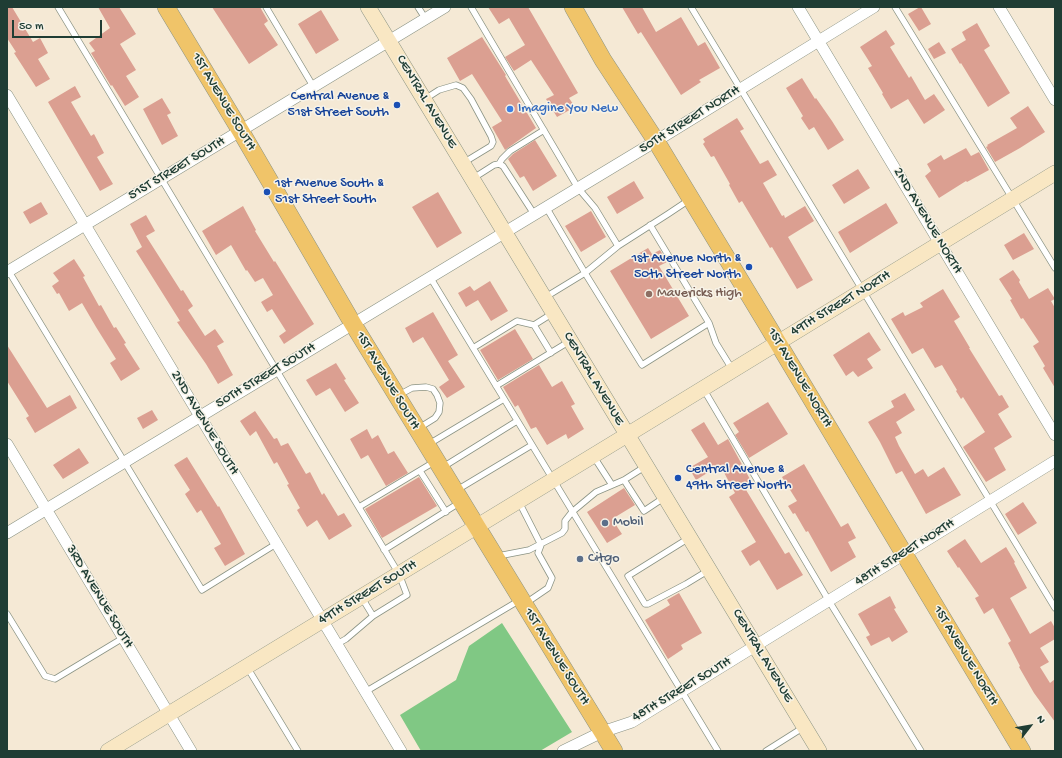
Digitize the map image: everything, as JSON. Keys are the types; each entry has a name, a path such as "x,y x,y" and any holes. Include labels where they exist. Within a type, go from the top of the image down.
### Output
{"main road":[{"name":"1ST AVENUE SOUTH","path":"166,7 240,130 353,324 614,751"},
{"name":"CENTRAL AVENUE","path":"368,7 819,751"},
{"name":"1ST AVENUE NORTH","path":"572,7 656,141 1022,751"},
{"name":"49TH STREET NORTH","path":"628,436 1055,173"},
{"name":"49TH STREET SOUTH","path":"108,751 553,480 628,436"}],"street":[{"name":"51ST STREET SOUTH","path":"8,270 445,7"},
{"name":"2ND AVENUE NORTH","path":"798,7 1055,434"},
{"name":"50TH STREET NORTH","path":"504,232 656,141 818,40 874,7"},
{"path":"999,7 1055,100"},
{"name":"2ND AVENUE SOUTH","path":"7,96 401,751"},
{"name":"50TH STREET SOUTH","path":"7,534 504,232"},
{"name":"3RD AVENUE SOUTH","path":"7,444 191,751"},
{"name":"48TH STREET NORTH","path":"755,646 1055,461"},
{"name":"48TH STREET SOUTH","path":"563,751 602,732 632,722 755,646"}],"lane":[{"path":"58,7 399,574 407,596 373,616 346,639 336,644"},
{"path":"266,7 313,86"},
{"path":"418,7 425,18"},
{"path":"471,7 578,188 595,208 618,246"},
{"path":"691,7 1055,608"},
{"path":"895,7 1055,268"},
{"path":"424,100 439,90 456,85 463,88 471,99 493,142 491,146 463,164"},
{"path":"472,179 494,165 499,164 510,151 544,130"},
{"path":"499,164 503,166 534,214"},
{"path":"544,298 585,273 618,246 691,199"},
{"path":"546,207 642,365 709,323"},
{"path":"650,225 709,323 716,343 733,371"},
{"path":"8,270 202,590 276,544"},
{"path":"430,277 572,512 683,691 718,751"},
{"path":"534,325 553,313"},
{"path":"473,348 517,321 534,325 551,353"},
{"path":"496,386 570,341"},
{"path":"397,396 412,388 426,387 433,389 437,395 440,403 439,412 435,418 417,429"},
{"path":"704,389 829,601 922,751"},
{"path":"427,446 504,399"},
{"path":"359,507 420,471 438,465 517,421"},
{"path":"384,550 446,512 458,497 532,445"},
{"path":"593,456 612,485"},
{"path":"494,556 529,550 562,533 565,529 564,521 572,512 596,492 624,480 646,466"},
{"path":"420,471 446,512"},
{"path":"624,480 644,511 665,497"},
{"path":"365,692 548,588 552,578 538,553 541,545 519,502"},
{"path":"690,538 628,576 645,604 648,604 709,570"},
{"path":"362,597 373,616"},
{"path":"7,614 45,676 54,679 123,638"},
{"path":"247,667 298,751"},
{"path":"766,751 805,727"}],"green space":[{"path":"502,623 572,732 540,751 421,751 400,715 456,680 469,646"}],"building":[{"path":"7,7 12,7 33,42 40,38 48,53 38,59 50,79 36,87 14,53 16,52 7,38"},
{"path":"98,7 119,7 136,34 120,44 136,70 126,76 139,97 125,106 91,53 95,51 89,43 110,28"},
{"path":"212,7 260,7 268,21 264,24 278,45 249,64"},
{"path":"488,7 528,7 578,93 569,98 575,107 557,117 546,99 554,95 531,60 514,71 505,57 525,45 509,18 499,24"},
{"path":"622,7 642,7 656,32 681,17 698,46 705,42 720,68 699,80 701,82 681,95 641,32 638,34"},
{"path":"920,7 931,24 919,31 908,14"},
{"path":"321,10 339,40 316,54 298,24"},
{"path":"977,23 990,46 984,50 1010,93 988,107 951,49 966,40 962,32"},
{"path":"886,30 895,44 890,47 909,78 911,76 925,100 934,94 945,110 924,124 908,99 891,109 868,68 872,66 860,47"},
{"path":"482,37 506,75 505,76 536,128 505,150 492,127 502,121 472,74 460,81 447,58"},
{"path":"939,42 946,53 934,59 928,49"},
{"path":"802,78 844,140 828,150 814,127 809,130 801,118 803,116 786,88"},
{"path":"75,86 81,97 71,102 91,136 94,134 104,153 97,157 113,184 100,191 48,102"},
{"path":"162,98 171,113 167,115 178,136 162,145 143,109"},
{"path":"1028,106 1045,132 995,162 986,147 988,146 987,145 1017,128 1010,118"},
{"path":"737,118 744,129 740,131 760,164 768,160 777,175 763,183 782,216 784,215 785,218 805,206 814,221 788,237 813,280 797,289 742,201 739,203 714,156 711,157 703,144 705,142 703,139"},
{"path":"535,140 557,176 533,191 524,176 520,178 508,159 513,154"},
{"path":"966,148 971,156 979,152 989,170 967,182 966,181 939,198 925,176 931,171 927,164 941,155 944,160"},
{"path":"858,169 870,188 844,204 832,185"},
{"path":"634,181 644,198 617,214 607,197"},
{"path":"438,192 462,233 437,248 412,207"},
{"path":"41,202 48,214 30,224 23,212"},
{"path":"886,203 898,223 850,253 838,232"},
{"path":"243,206 256,230 255,231 314,324 284,344 279,336 286,331 272,309 267,312 261,302 273,295 263,278 255,282 247,270 246,271 231,245 216,255 202,231"},
{"path":"591,211 606,237 581,252 565,226"},
{"path":"146,215 155,231 146,236 181,291 183,290 193,306 188,310 205,336 215,329 224,342 217,346 233,375 218,384 177,322 180,321 136,251 142,247 130,224"},
{"path":"1024,233 1034,249 1013,260 1004,245"},
{"name":"Mavericks High","path":"648,248 652,254 660,250 667,262 659,266 689,316 651,339 610,271"},
{"path":"74,259 85,276 83,277 99,306 101,305 114,328 116,327 126,343 124,344 140,369 121,381 110,363 116,359 82,303 69,311 59,293 57,294 52,286 59,281 53,273"},
{"path":"1013,270 1020,280 1019,282 1029,299 1048,288 1055,299 1051,301 1055,308 1055,388 1043,368 1045,366 1033,346 1039,342 1023,318 1021,319 1010,300 1012,299 999,279"},
{"path":"490,281 508,311 491,321 478,300 466,307 458,293 470,286 474,291"},
{"path":"943,289 960,317 954,321 969,348 999,396 1002,395 1009,407 998,414 1012,437 994,448 1006,470 986,482 963,447 985,432 963,397 961,399 942,365 935,368 923,348 912,354 891,319 903,312 905,316 923,307 920,303"},
{"path":"433,312 458,355 448,361 465,387 447,398 439,387 449,380 423,337 413,343 405,328"},
{"path":"515,329 533,359 498,380 480,350"},
{"path":"869,332 881,350 867,359 873,368 858,377 853,371 846,376 833,355"},
{"path":"7,345 47,408 70,395 77,408 35,433 26,418 29,416 7,381"},
{"path":"336,363 346,379 344,380 359,403 345,412 330,388 316,396 306,380"},
{"path":"539,365 552,387 562,381 575,404 571,406 584,429 568,439 566,434 547,445 536,427 531,429 518,405 515,407 503,387"},
{"path":"905,393 915,410 896,422 902,433 895,437 899,446 915,474 923,469 928,477 944,467 961,495 926,514 902,471 896,474 868,422 894,407 891,401"},
{"path":"768,402 788,434 749,458 735,435 739,432 733,423"},
{"path":"152,410 158,420 143,429 137,418"},
{"path":"255,411 274,439 277,438 281,446 288,443 306,474 310,472 322,495 324,493 338,516 344,513 352,526 329,540 317,520 307,527 297,510 300,508 287,485 289,484 277,462 274,464 256,431 250,436 240,421"},
{"path":"704,422 718,445 728,439 751,481 743,485 785,554 789,552 803,575 777,590 759,560 750,566 741,551 756,542 729,497 735,493 720,465 696,480 689,468 708,457 691,430"},
{"path":"367,429 372,439 378,435 388,454 394,451 408,473 386,486 368,455 361,459 350,439"},
{"path":"79,448 89,463 63,479 53,465"},
{"path":"187,457 218,507 219,506 245,554 225,566 214,548 221,544 201,510 197,513 185,494 190,490 174,465"},
{"path":"804,464 841,527 848,523 856,538 848,542 856,557 831,572 808,531 806,532 795,513 793,514 788,506 797,501 782,477"},
{"path":"419,477 437,506 382,538 365,509"},
{"path":"624,488 635,505 612,519 622,534 607,543 587,512"},
{"path":"1023,502 1037,523 1018,535 1005,514"},
{"path":"965,539 981,563 1006,547 1027,588 1010,598 1030,634 1051,621 1055,628 1055,639 1040,648 1049,662 1040,667 1050,683 1055,679 1055,722 1034,693 1019,667 1020,666 1008,643 1011,641 993,608 984,614 975,598 979,596 947,551"},
{"path":"679,593 702,633 681,645 683,649 668,659 645,620 670,605 667,600"},
{"path":"890,596 896,608 894,609 908,632 892,642 889,637 871,646 866,637 870,635 858,614"}],"place":[{"name":"Central Avenue & 51st Street South","path":"397,105"},
{"name":"Imagine You New","path":"510,109"},
{"name":"1st Avenue South & 51st Street South","path":"267,192"},
{"name":"1st Avenue North & 50th Street North","path":"749,267"},
{"name":"Mavericks High","path":"649,294"},
{"name":"Central Avenue & 49th Street North","path":"678,478"},
{"name":"Mobil","path":"605,523"},
{"name":"Citgo","path":"580,559"}]}
